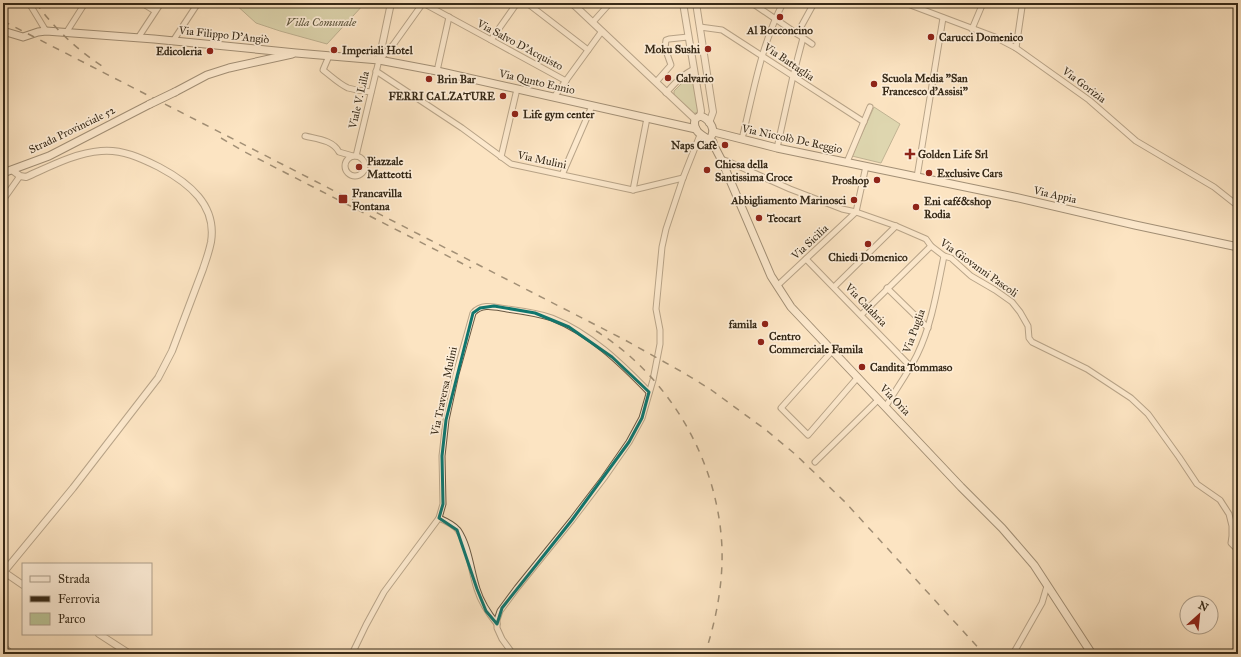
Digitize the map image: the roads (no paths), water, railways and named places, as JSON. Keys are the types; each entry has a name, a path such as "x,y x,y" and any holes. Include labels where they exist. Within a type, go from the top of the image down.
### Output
{"main road":[{"name":"Via Filippo D'Angiò","path":"3,31 23,37 46,31 379,60"},
{"name":"Strada Provinciale 52","path":"3,173 49,156 207,76 229,68 282,58 296,53"},
{"name":"Via Qunto Ennio","path":"379,60 437,71 554,97 647,118 696,131"},
{"path":"696,131 694,122 697,118 704,117 710,123"},
{"name":"Via Oria","path":"710,123 712,138 771,276 797,314 833,350 961,487 1002,528 1034,565 1092,654"},
{"name":"Via Niccolò De Reggio","path":"696,131 712,138 742,139 777,148 866,166"},
{"name":"Via Appia","path":"866,166 1238,247"}],"street":[{"path":"29,3 46,31"},
{"path":"66,33 85,3"},
{"path":"142,3 155,12"},
{"path":"138,38 161,3"},
{"path":"173,41 198,3"},
{"name":"Viale V. Lilla","path":"305,136 332,143 339,152 354,156 379,60 391,3"},
{"path":"379,60 393,45 423,3"},
{"name":"Via Salvo D'Acquisto","path":"423,3 566,81"},
{"path":"490,40 517,3"},
{"path":"527,3 588,50"},
{"path":"572,3 666,93 697,118 701,111 683,3"},
{"path":"593,22 610,3"},
{"path":"696,3 713,112 710,123"},
{"path":"752,3 812,44"},
{"path":"742,139 763,56 775,19 783,3"},
{"path":"797,34 814,3"},
{"name":"Via Gorizia","path":"905,3 995,37 1016,48 1089,100 1136,141 1214,187 1238,206"},
{"path":"972,29 983,3"},
{"path":"1016,48 1022,7 1024,3"},
{"path":"437,71 449,17"},
{"path":"917,177 943,18"},
{"name":"Via Battaglia","path":"700,27 722,30 864,122"},
{"path":"554,97 602,31"},
{"path":"656,82 671,65 665,48 666,40 688,37"},
{"path":"777,148 792,76 803,38"},
{"path":"329,56 324,70 348,88 371,92"},
{"path":"666,93 677,80 694,69"},
{"name":"Via Mulini","path":"376,71 462,128 511,164 633,190 683,178"},
{"path":"501,157 517,89"},
{"path":"562,175 592,106"},
{"path":"847,162 870,107"},
{"path":"633,190 647,118"},
{"path":"513,654 499,632 497,624 498,616 502,608 577,514 627,446 640,423 656,365 660,344 660,330 656,309 662,247 666,229 683,178 696,131"},
{"path":"12,170 20,176 26,177 74,156 89,152 117,151 134,155 171,173 196,193 203,203 208,215 211,237 205,262 172,351 158,378 73,488 3,572 22,584"},
{"name":"Via Giovanni Pascoli","path":"722,159 790,189 842,209 856,212 896,226 926,239 931,246 944,256 951,258 971,276 1012,302 1028,326 1029,338 1032,342 1087,369 1131,398 1148,414 1197,484 1220,500 1229,514 1232,526 1231,543 1238,550"},
{"path":"856,212 866,166"},
{"path":"3,200 20,176"},
{"name":"Via Sicilia","path":"777,286 856,212"},
{"path":"834,287 896,226"},
{"path":"861,315 931,246"},
{"name":"Via Puglia","path":"886,406 916,355 928,328 944,256"},
{"name":"Via Calabria","path":"806,259 910,366"},
{"path":"887,288 928,328"},
{"name":"Via Traversa Mulini","path":"352,654 384,592 439,518 443,504 442,456 446,420 456,374 473,313 477,308 494,306 535,313 552,319 588,338 612,357 649,392"},
{"path":"833,350 781,408 808,435 858,377"},
{"path":"815,462 879,399"},
{"path":"439,518 450,523 457,530 471,563 477,589 486,611 497,624"},
{"path":"1013,654 1042,603 1047,586"},
{"path":"101,635 130,654"},
{"path":"3,646 12,654"}],"railway":[{"path":"36,3 66,38 102,66"},
{"path":"3,21 625,340 710,389 766,430 795,454 845,502 984,654"},
{"path":"221,138 243,151 471,268"},
{"path":"596,331 623,350 646,372 668,397 686,425 700,454 711,485 719,517 722,562 718,602 705,654"}],"place":[{"name":"Al Bocconcino","path":"780,17"},
{"name":"Carucci Domenico","path":"931,37"},
{"name":"Moku Sushi","path":"708,49"},
{"name":"Imperiali Hotel","path":"334,50"},
{"name":"Edicoleria","path":"210,51"},
{"name":"Calvario","path":"668,78"},
{"name":"Brin Bar","path":"429,79"},
{"name":"Scuola Media \"San Francesco d'Assisi\"","path":"874,84"},
{"name":"FERRI CALZATURE","path":"503,96"},
{"name":"Life gym center","path":"515,114"},
{"name":"Naps Cafè","path":"725,145"},
{"name":"Golden Life Srl","path":"910,154"},
{"name":"Piazzale Matteotti","path":"359,167"},
{"name":"Chiesa della Santissima Croce","path":"707,170"},
{"name":"Exclusive Cars","path":"929,173"},
{"name":"Proshop","path":"877,180"},
{"name":"Francavilla Fontana","path":"343,199"},
{"name":"Abbigliamento Marinosci","path":"854,200"},
{"name":"Eni café&shop Rodia","path":"916,207"},
{"name":"Teocart","path":"759,218"},
{"name":"Chiedi Domenico","path":"868,244"},
{"name":"famila","path":"765,324"},
{"name":"Centro Commerciale Famila","path":"761,342"},
{"name":"Candita Tommaso","path":"862,367"}],"park label":[{"name":"Villa Comunale","path":"321,22"}]}
